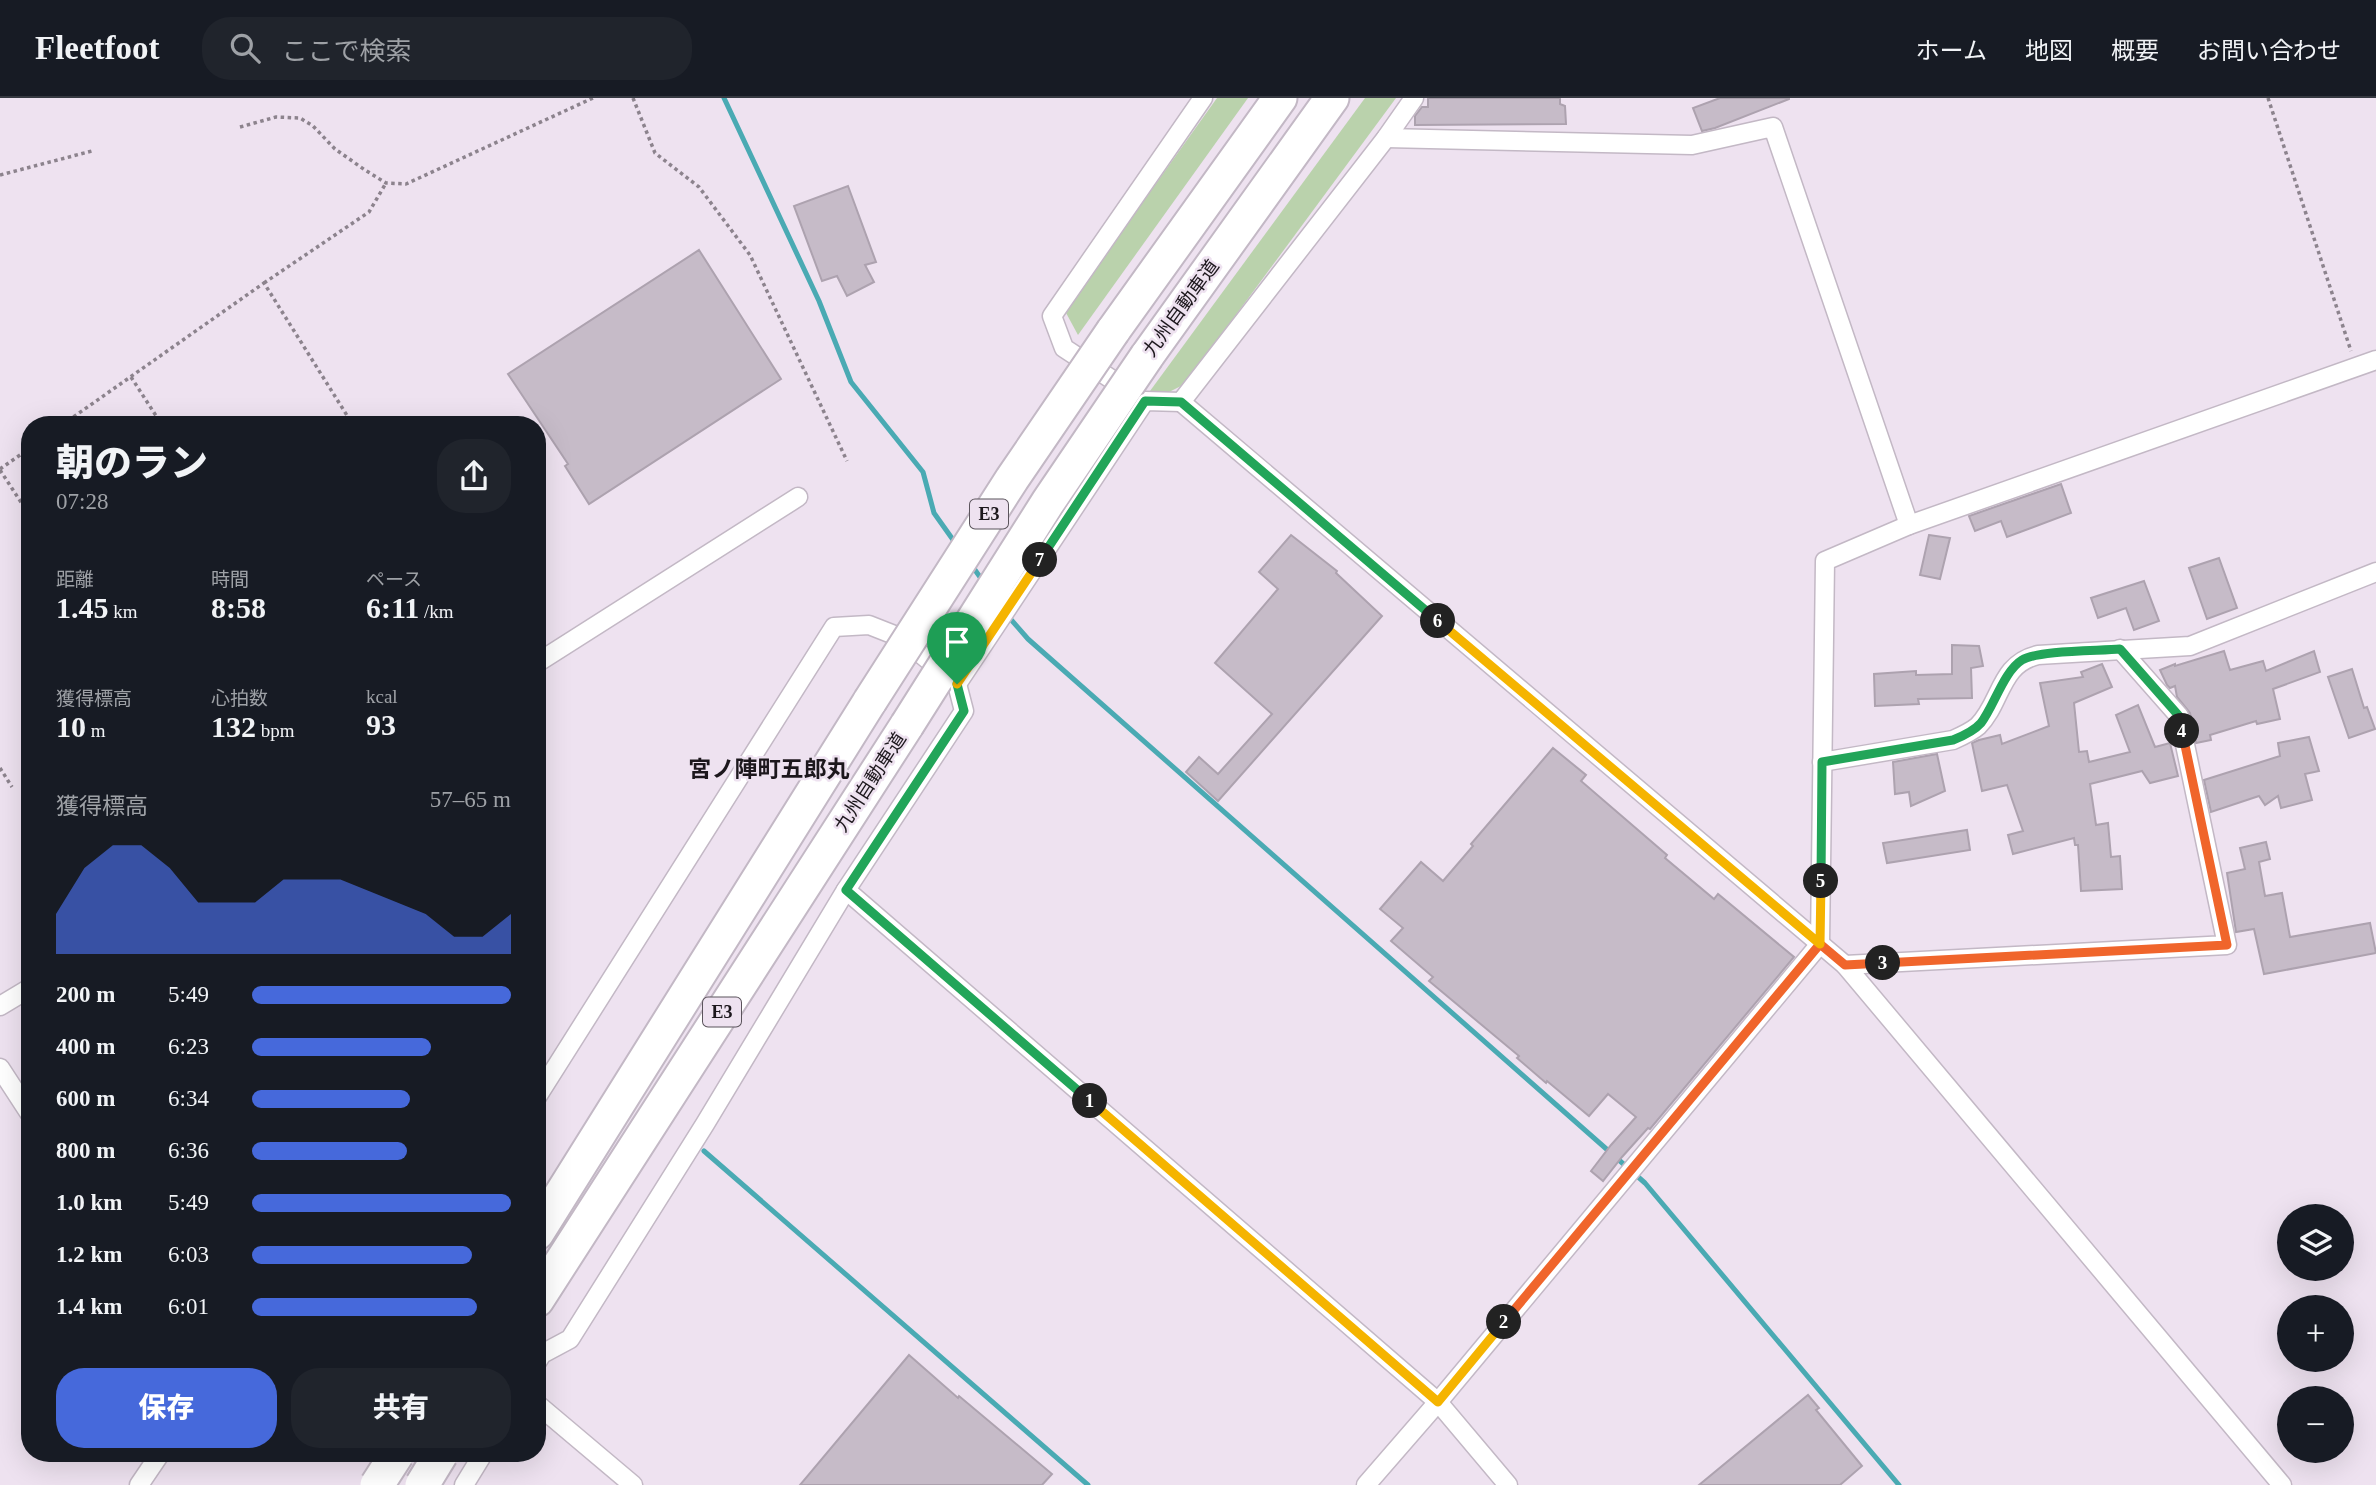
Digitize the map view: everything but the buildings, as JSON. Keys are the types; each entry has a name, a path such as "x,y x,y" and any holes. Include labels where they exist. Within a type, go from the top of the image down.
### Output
{"highway":[{"name":"E3","path":"546,1219 1012,478 1113,331 1280,98"},
{"name":"九州自動車道","path":"546,1286 1048,502 1147,356 1332,98"},
{"path":"377,1485 392,1462"},
{"path":"422,1485 436,1462"}],"street":[{"path":"1203,98 1052,316 1065,348 1145,401 1181,402 1845,965 2282,1485"},
{"path":"1181,402 1386,138 1414,98"},
{"path":"1386,138 1692,145 1773,127 1909,526"},
{"path":"1366,1485 1820,944 1825,561 1909,526 2376,360"},
{"path":"957,684 1145,401"},
{"path":"546,657 798,497"},
{"path":"1822,762 1953,740 1980,724 2014,666 2024,658 2190,646 2376,572"},
{"path":"546,1083 834,627 869,625 902,638 957,684 964,711 846,890 705,1124 570,1339 546,1352"},
{"path":"1845,965 2227,945 2179,716 2120,649"},
{"path":"846,890 1438,1402 1508,1485"},
{"path":"0,1006 21,993"},
{"path":"0,1068 21,1100"},
{"path":"546,1412 633,1485"},
{"path":"139,1485 155,1462"},
{"path":"398,1462 440,1485"},
{"path":"464,1485 478,1462"}],"path":[{"path":"240,127 276,117 300,118 313,126 335,149 386,183 406,184 593,98"},
{"path":"633,98 655,153 699,187 750,255 847,461"},
{"path":"2268,98 2357,366"},
{"path":"0,175 92,151"},
{"path":"75,416 369,212 386,183"},
{"path":"264,284 347,416"},
{"path":"131,377 156,416"},
{"path":"21,454 0,469 21,502"},
{"path":"0,768 12,787"}],"green space":[{"path":"1217,98 1248,98 1078,335 1065,311"},
{"path":"1365,98 1396,98 1185,384 1167,393 1150,391"}],"waterway":[{"path":"724,98 819,301 851,382 923,472 934,513 956,544"},
{"path":"970,563 985,584"},
{"path":"1007,615 1028,639 1645,1183 1899,1485"},
{"path":"704,1151 1088,1485"}],"district":[{"name":"宮ノ陣町五郎丸","path":"769,769"}],"route":[{"path":"957,684 964,711 846,890 1438,1402 1820,944 1845,965 2227,945 2179,716 2120,649 2024,658 2014,666 1980,724 1953,740 1822,762 1820,944 1181,402 1145,401 957,684"}]}
